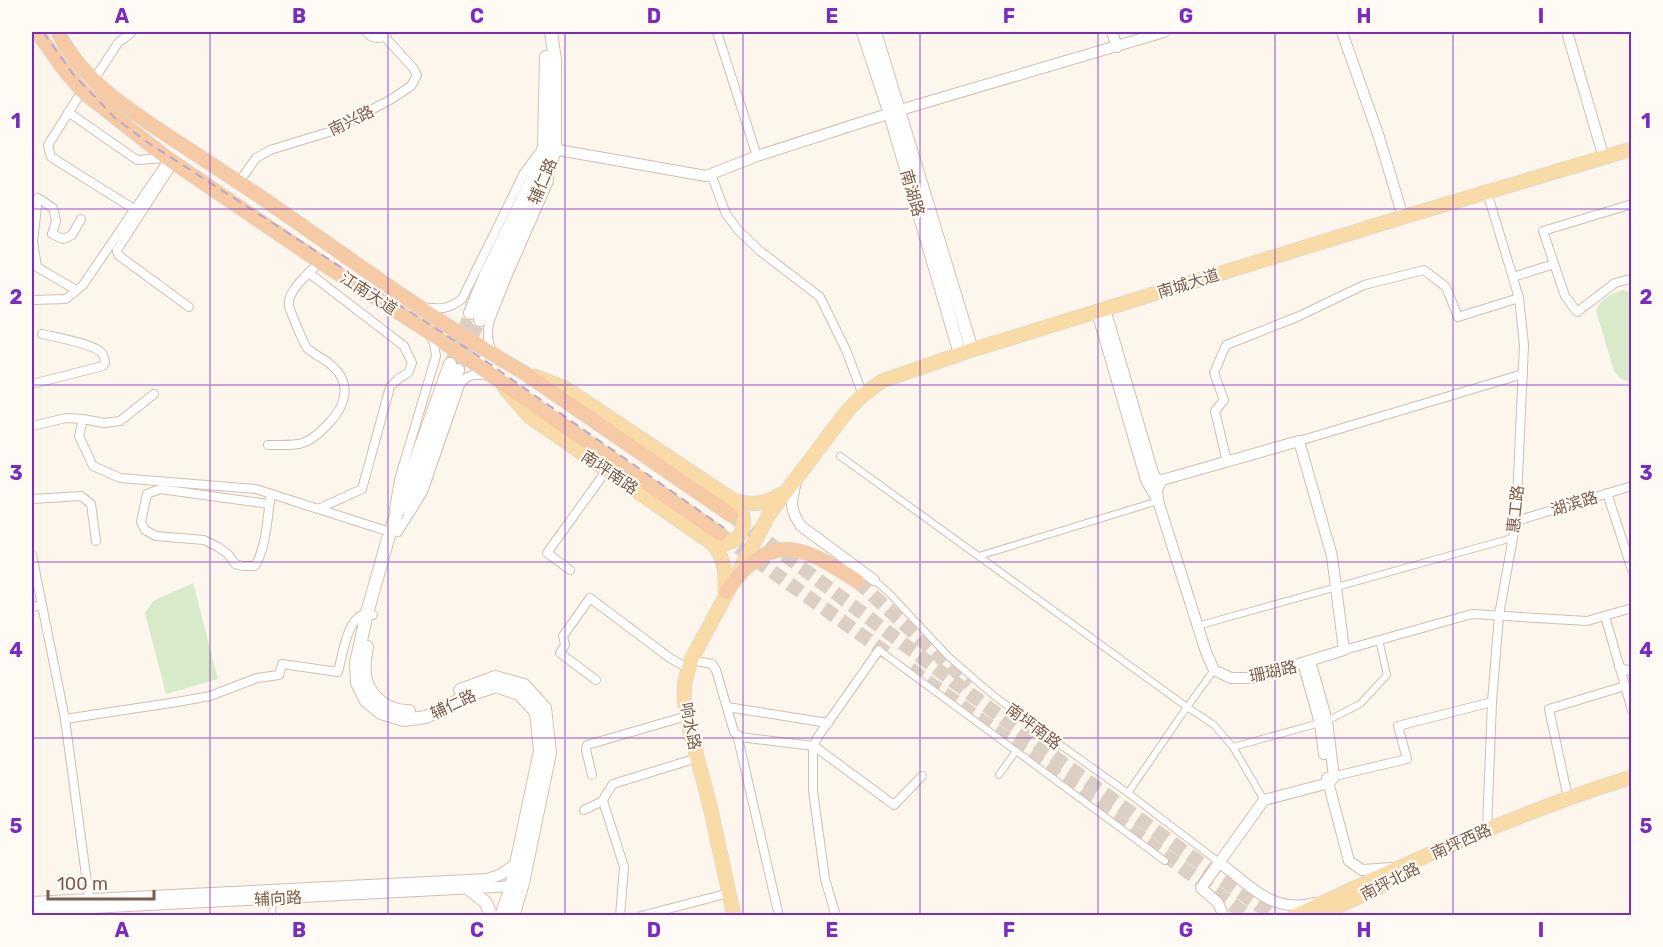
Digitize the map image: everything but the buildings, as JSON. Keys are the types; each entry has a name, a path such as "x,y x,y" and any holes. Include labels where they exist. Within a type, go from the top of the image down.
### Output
{"highway":[{"name":"江南大道","path":"37,32 82,91 170,160 320,262 429,332 716,539"},
{"name":"江南大道","path":"57,32 93,81 121,104 493,355 523,372 731,515"},
{"path":"726,593 750,564 769,552 783,549 799,550 816,556 857,581"}],"main road":[{"name":"辅仁路","path":"543,32 546,60 550,148 551,164 475,316 486,274 550,148 555,60 551,32"},
{"path":"863,32 895,112"},
{"path":"875,32 895,112 966,352"},
{"name":"南城大道","path":"794,482 848,410 882,381 1093,312 1632,149"},
{"name":"辅仁路","path":"454,367 394,532 356,663 357,683 366,701 381,713 404,720 426,717 469,695 496,686 519,694 536,712 540,752 511,887 501,915"},
{"path":"523,372 565,388 733,500 741,508 744,516 741,534 736,539 721,545 716,539"},
{"name":"南坪南路","path":"495,379 529,416 606,471 716,539"},
{"path":"733,500 744,504 757,504 778,496 794,482"},
{"name":"响水路","path":"734,915 687,716 684,699 685,681 690,664 726,593 770,513 794,482"},
{"path":"716,539 723,563 726,593"},
{"name":"辅仁路","path":"370,614 364,664 366,681 374,696 386,706 404,711 422,710 466,687 495,677 524,685 545,708 550,753 523,883 513,915"},
{"name":"南坪西路","path":"1295,915 1487,829 1568,798 1630,778"},
{"name":"南坪北路","path":"1326,915 1333,909 1403,876 1453,844"},
{"path":"469,889 485,902 492,915"}],"street":[{"path":"93,81 118,43 132,32"},
{"path":"366,32 373,37 386,34"},
{"path":"717,32 757,156"},
{"path":"1112,32 1117,46"},
{"path":"420,306 441,309 451,307 462,299 524,172 550,148 706,176 757,156 895,112 1164,32"},
{"path":"1342,32 1379,137 1403,217"},
{"path":"1567,32 1604,158"},
{"name":"南兴路","path":"239,182 256,158 270,150 329,132 390,100 411,86 417,75 386,34"},
{"path":"82,91 48,145 51,157 134,209"},
{"path":"68,112 137,160 170,160"},
{"path":"32,300 66,299 82,285 170,160"},
{"path":"170,160 117,250 118,255 189,307"},
{"path":"493,355 488,338 490,320 549,182 551,164"},
{"path":"711,174 726,214 738,230 760,251 820,297 846,350 863,395"},
{"name":"惠工路","path":"1486,192 1519,298 1524,345 1516,521 1499,615 1492,702 1487,829"},
{"path":"76,290 38,267 33,241 38,198 54,207 56,221 52,234 63,238 72,235 81,219"},
{"path":"1630,279 1616,284 1577,312 1565,296 1543,231 1632,204"},
{"path":"268,445 299,445 313,439 342,406 345,390 341,377 332,366 306,347 288,305 289,297 302,279 320,262"},
{"path":"1513,277 1554,264"},
{"path":"1227,462 1215,411 1224,400 1214,373 1226,345 1297,317 1364,285 1424,270 1446,287 1458,317 1519,298"},
{"path":"309,273 404,346 412,363 408,374 398,379 390,387 362,489 318,509"},
{"path":"1111,307 1107,311 1107,316 1153,473 1156,478 1162,480 1523,374"},
{"path":"1093,312 1100,319 1146,480 1158,501 1197,626 1214,670 1128,793"},
{"path":"394,532 399,480 436,356 429,332"},
{"path":"32,384 103,366 105,363 100,351 83,344 42,334"},
{"path":"394,532 423,492 460,385 464,379 475,374 495,379"},
{"path":"32,426 66,418 83,418 104,423 120,421 154,394"},
{"path":"83,418 79,436 93,466 120,478 256,489 394,532"},
{"path":"1299,441 1332,556 1344,650"},
{"path":"840,456 1214,725 1233,747 1264,800"},
{"path":"570,570 547,553 606,471"},
{"path":"1158,501 1157,489 1162,480"},
{"name":"南坪南路","path":"794,482 791,501 795,518 801,525 889,593 949,657 993,695 1266,897 1282,905 1302,906 1336,897"},
{"name":"湖滨路","path":"1516,521 1632,486"},
{"path":"269,504 160,489 147,494 141,522 146,530 156,536 204,540 228,554 235,564 255,566 261,555 271,494"},
{"path":"1607,493 1632,570"},
{"path":"32,499 81,496 91,504 96,541"},
{"path":"979,556 1158,501"},
{"path":"1197,626 1512,538"},
{"path":"32,555 65,719 90,903"},
{"path":"596,680 560,653 565,645 563,636 590,598 670,658 690,664 712,664 716,670 734,732 740,737 814,746 894,805 922,776"},
{"path":"32,607 42,605"},
{"name":"珊瑚路","path":"1214,670 1231,678 1253,678 1473,614 1587,621 1632,608"},
{"path":"65,719 210,696 257,678 279,675 282,664 338,672 351,626 358,616 370,614"},
{"path":"1605,616 1632,710"},
{"path":"1233,747 1323,722 1360,704 1388,675 1379,640"},
{"path":"836,915 825,879 813,791 813,750 817,738 879,650"},
{"name":"南坪南路","path":"879,650 1165,861"},
{"path":"1307,662 1323,722 1330,779 1349,861 1362,870 1400,868"},
{"path":"1619,667 1632,672"},
{"path":"1568,798 1549,709 1625,686"},
{"path":"1224,915 1218,903 1201,888 1264,800 1330,779 1407,759 1398,726 1492,702"},
{"path":"727,707 828,723"},
{"path":"592,775 586,745 687,716"},
{"path":"737,734 779,915"},
{"path":"999,775 1016,751"},
{"path":"620,915 624,867 603,801 604,796 613,784 697,758"},
{"path":"584,810 603,801"},
{"name":"辅向路","path":"32,911 59,912 90,903 488,879 502,874 516,863"},
{"name":"辅向路","path":"32,902 273,899 511,887 523,883"},
{"path":"641,915 729,893"},
{"path":"272,915 273,899"}],"green space":[{"path":"1623,290 1631,292 1631,383 1620,378 1614,371 1596,311 1607,297"},
{"path":"193,583 218,679 166,694 145,613 153,601"}],"tunnel":[{"path":"450,364 470,313"},
{"path":"458,370 480,320"},
{"path":"734,517 1060,761 1273,916"},
{"path":"721,535 891,656"},
{"path":"857,581 970,684"},
{"path":"910,669 1248,916"}],"railway":[{"path":"43,32 73,74 115,118 147,142 477,355 724,528"}]}
